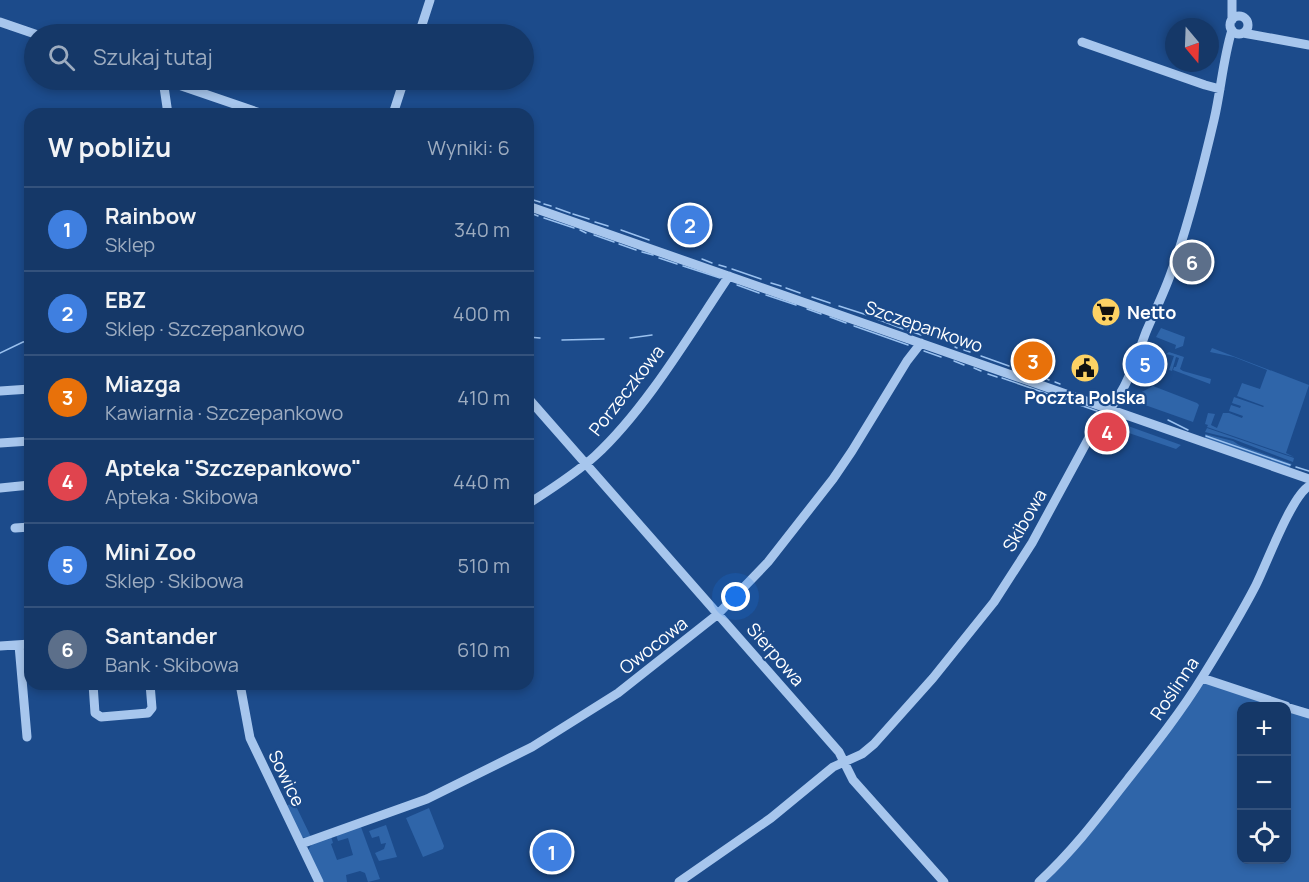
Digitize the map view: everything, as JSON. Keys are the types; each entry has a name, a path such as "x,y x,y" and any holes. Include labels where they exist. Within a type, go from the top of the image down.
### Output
{"street":[{"path":"422,24 430,0"},
{"path":"1233,0 1241,28 1309,45"},
{"name":"Skibowa","path":"679,882 771,818 833,767 862,754 874,744 933,678 983,616 1032,543 1097,423 1112,409 1119,398 1172,271 1201,173 1220,89 1226,50 1241,28 1230,25 1233,0"},
{"path":"0,22 24,30"},
{"path":"1082,42 1220,89"},
{"path":"165,90 167,108"},
{"path":"193,90 246,108"},
{"path":"395,108 401,90"},
{"name":"Szczepankowo","path":"534,208 1306,478"},
{"name":"Porzeczkowa","path":"534,500 585,464 607,444 639,405 729,276"},
{"name":"Owocowa","path":"301,844 404,808 514,757 618,693 718,615 768,562 833,479 907,361 921,343"},
{"path":"0,391 24,389"},
{"name":"Sierpowa","path":"534,405 839,752 853,780 944,882"},
{"path":"0,443 24,441"},
{"name":"Roślinna","path":"1039,882 1097,820 1153,748 1202,678 1255,586 1306,488 1306,478"},
{"path":"0,488 24,486"},
{"path":"15,528 24,527"},
{"path":"20,645 27,737"},
{"path":"0,646 24,645"},
{"path":"1202,678 1272,702"},
{"path":"94,690 96,713 101,717 148,713 152,708 150,690"},
{"name":"Sowice","path":"241,690 250,738 319,882"},
{"path":"1291,709 1309,714"}],"shaded area":[{"path":"1161,328 1185,337 1183,346 1175,349 1176,345 1156,337"},
{"path":"1212,348 1309,385 1286,453 1294,457 1207,427 1208,425 1205,424 1208,413 1215,414 1211,425 1217,428 1223,413 1242,418 1243,416 1229,411 1231,405 1240,408 1241,406 1232,403 1234,397 1263,407 1237,396 1242,383 1260,389 1267,370 1234,357 1210,352"},
{"path":"1169,352 1184,357 1180,369 1211,379 1210,384 1173,370 1179,358 1176,357 1172,371 1169,370 1174,356 1166,354"},
{"path":"1153,386 1197,403 1199,405 1193,422 1145,405 1140,393"},
{"path":"1106,421 1121,428 1129,424 1128,426 1181,445 1176,449 1114,428 1105,424"},
{"path":"1207,428 1294,458 1293,462 1233,439 1205,432"},
{"path":"1205,434 1233,441 1292,464 1289,468 1205,439"},
{"path":"1209,682 1266,702 1237,702 1237,864 1291,864 1291,710 1309,717 1309,882 1043,882 1201,684"},
{"path":"294,802 311,837 301,837 286,806"},
{"path":"429,808 444,846 443,849 423,857 406,818"},
{"path":"386,825 397,857 379,861 375,853 384,849 386,843 381,844 379,836 372,838 369,831"},
{"path":"361,827 380,879 368,882 365,873 360,871 346,875 347,882 322,882 308,851 312,844 331,836 333,843 331,844 337,860 353,855 348,838 338,841 336,835"}],"waterway":[{"path":"534,200 540,202"},
{"path":"544,204 551,206"},
{"path":"556,208 570,213"},
{"path":"534,214 538,216"},
{"path":"573,214 589,219"},
{"path":"544,218 574,228"},
{"path":"595,222 608,226"},
{"path":"580,230 586,233"},
{"path":"621,230 649,240"},
{"path":"594,235 614,242"},
{"path":"619,244 636,250"},
{"path":"642,252 653,255"},
{"path":"659,258 677,264"},
{"path":"702,259 712,263"},
{"path":"719,265 726,267"},
{"path":"683,266 720,278"},
{"path":"732,269 761,279"},
{"path":"771,283 781,286"},
{"path":"737,285 759,293"},
{"path":"786,288 800,293"},
{"path":"766,295 796,305"},
{"path":"812,297 830,303"},
{"path":"839,306 867,315"},
{"path":"807,309 821,314"},
{"path":"830,317 846,323"},
{"path":"877,319 903,329"},
{"path":"854,326 908,345"},
{"path":"908,330 921,335"},
{"path":"630,338 652,335"},
{"path":"534,338 540,338"},
{"path":"562,340 604,339"},
{"path":"0,353 24,342"},
{"path":"964,350 970,352"},
{"path":"924,351 941,357"},
{"path":"981,356 1009,366"},
{"path":"954,361 964,365"},
{"path":"974,368 981,371"},
{"path":"988,374 997,377"},
{"path":"1032,374 1041,377"},
{"path":"1002,378 1097,411"},
{"path":"1055,382 1060,384"},
{"path":"1168,420 1188,430"},
{"path":"1206,436 1290,465"},
{"path":"1296,467 1309,471"}],"place":[{"name":"EBZ","path":"690,225"},
{"name":"Santander","path":"1192,262"},
{"name":"Netto","path":"1106,312"},
{"name":"Miazga","path":"1033,361"},
{"name":"Mini Zoo","path":"1145,364"},
{"name":"Poczta Polska","path":"1085,368"},
{"name":"Apteka \"Szczepankowo\"","path":"1107,432"},
{"name":"Rainbow","path":"552,852"}]}
